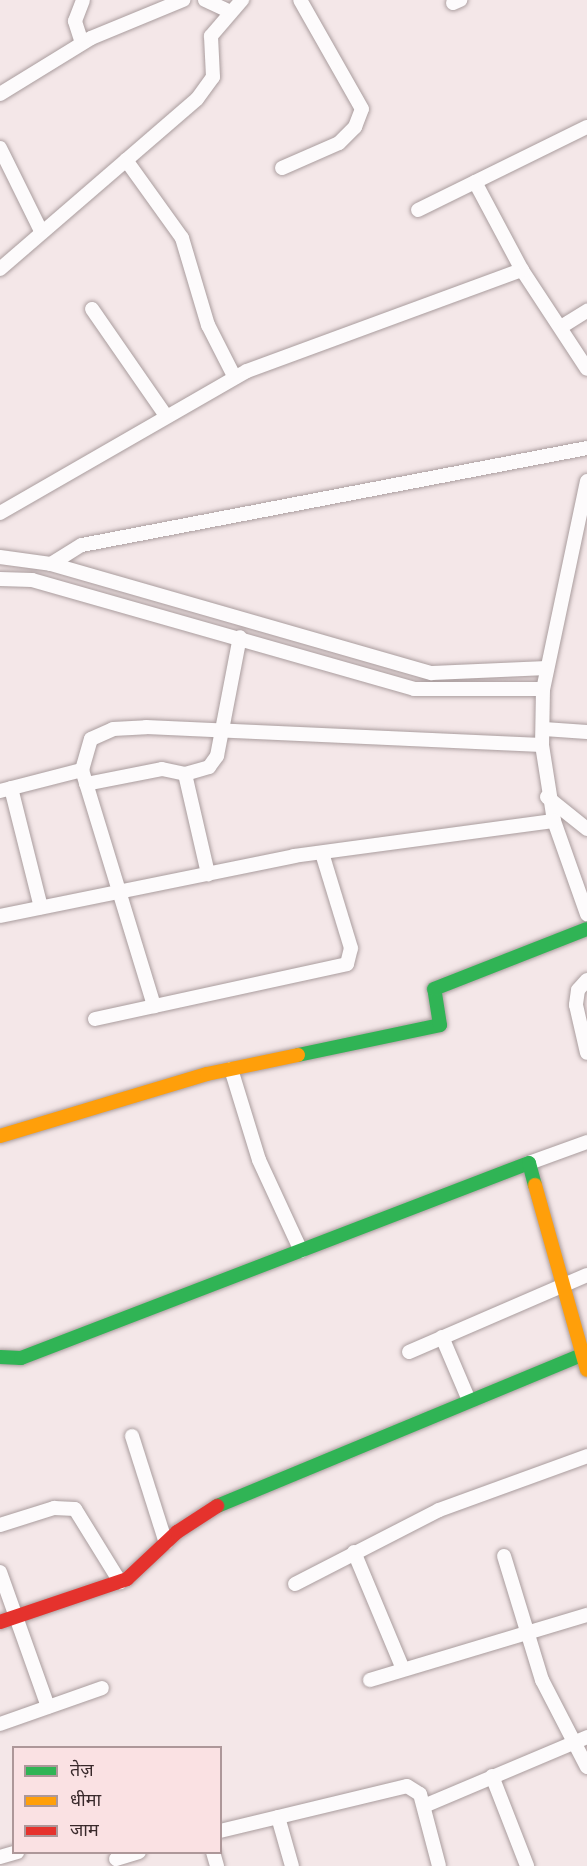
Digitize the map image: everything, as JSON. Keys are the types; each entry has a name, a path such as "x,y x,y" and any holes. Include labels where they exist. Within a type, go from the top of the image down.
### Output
{"street":[{"path":"82,43 75,21 83,0"},
{"path":"0,94 82,43 183,0"},
{"path":"205,0 229,11"},
{"path":"0,269 208,87 214,69 211,36 229,11 242,0"},
{"path":"282,168 339,143 355,128 362,109 300,0"},
{"path":"418,210 587,127"},
{"path":"0,148 41,231"},
{"path":"126,160 182,238 208,325 235,378"},
{"path":"475,182 522,270 587,369"},
{"path":"0,513 235,378 522,270"},
{"path":"92,309 166,416"},
{"path":"561,327 587,311"},
{"path":"51,564 82,545 587,448"},
{"path":"587,482 543,689 542,745 547,797 587,914"},
{"path":"0,557 51,564 432,673 547,668"},
{"path":"0,579 32,580 240,637 414,689 543,689"},
{"path":"86,784 162,769 185,774 213,763 223,730 240,637"},
{"path":"154,1006 117,892 82,770 91,739 112,729 223,730 542,745"},
{"path":"544,729 587,732"},
{"path":"41,907 6,790 82,770"},
{"path":"185,774 208,874"},
{"path":"547,797 587,829"},
{"path":"0,916 322,853 554,821"},
{"path":"95,1019 347,964 351,948 322,853"},
{"path":"0,1136 231,1069 440,1025 434,989 587,929"},
{"path":"587,980 578,990 576,1005 587,1053"},
{"path":"231,1069 259,1160 301,1251"},
{"path":"0,1357 21,1358 587,1142"},
{"path":"529,1163 587,1370"},
{"path":"409,1352 587,1275"},
{"path":"442,1337 468,1398"},
{"path":"0,1622 120,1582 166,1543 236,1494 468,1398 584,1354"},
{"path":"132,1436 166,1543"},
{"path":"295,1584 354,1552 471,1496 587,1456"},
{"path":"0,1525 54,1508 75,1509 120,1582"},
{"path":"354,1552 403,1670"},
{"path":"504,1556 526,1631 570,1743 587,1767"},
{"path":"0,1572 48,1707"},
{"path":"370,1680 526,1631 587,1615"},
{"path":"0,1725 102,1688"},
{"path":"424,1806 587,1737"},
{"path":"492,1776 527,1866"},
{"path":"222,1831 407,1786 424,1806 439,1866"},
{"path":"278,1817 292,1866"},
{"path":"116,1859 132,1854"}],"traffic: fast":[{"path":"298,1055 440,1025 434,989 587,929"},
{"path":"0,1357 21,1358 529,1163 535,1185"},
{"path":"217,1506 584,1354"}],"traffic: slow":[{"path":"0,1136 207,1074 298,1055"},
{"path":"535,1185 587,1370"}],"traffic: jam":[{"path":"0,1622 127,1579 177,1532 217,1506"}]}
